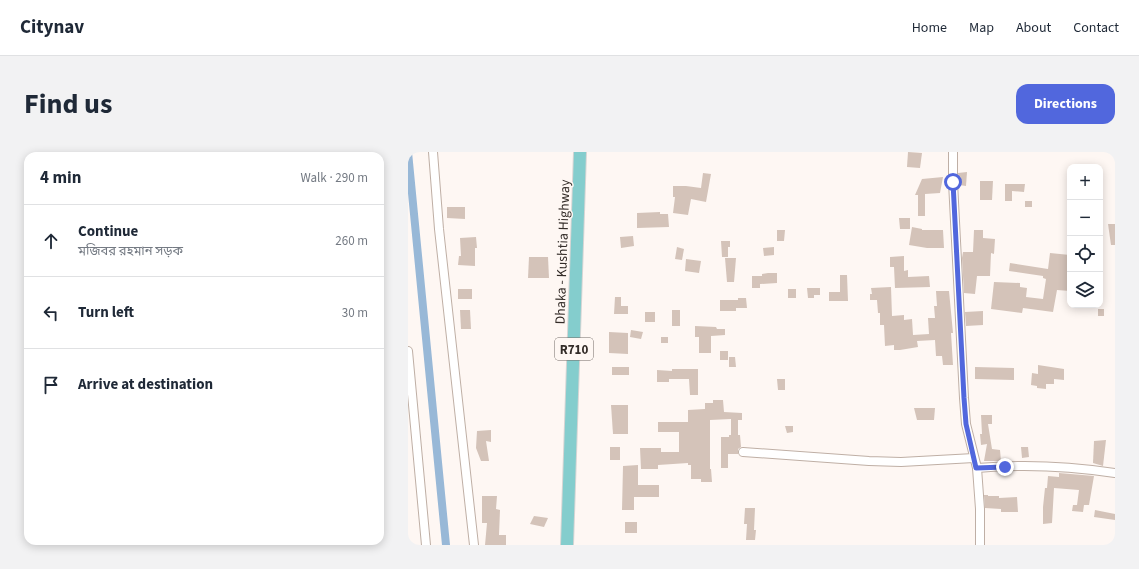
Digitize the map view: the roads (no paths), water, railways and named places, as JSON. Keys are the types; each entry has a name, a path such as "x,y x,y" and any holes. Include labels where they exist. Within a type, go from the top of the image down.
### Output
{"main road":[{"name":"Dhaka - Kushtia Highway","path":"568,545 580,152"}],"street":[{"path":"433,152 439,229 474,545"},
{"path":"953,152 953,182 964,398 966,424 976,468 980,509 980,545"},
{"path":"408,350 426,545"},
{"path":"744,452 901,462 974,458"},
{"path":"976,468 1061,467 1115,473"}],"waterway":[{"path":"408,152 446,545"}]}
